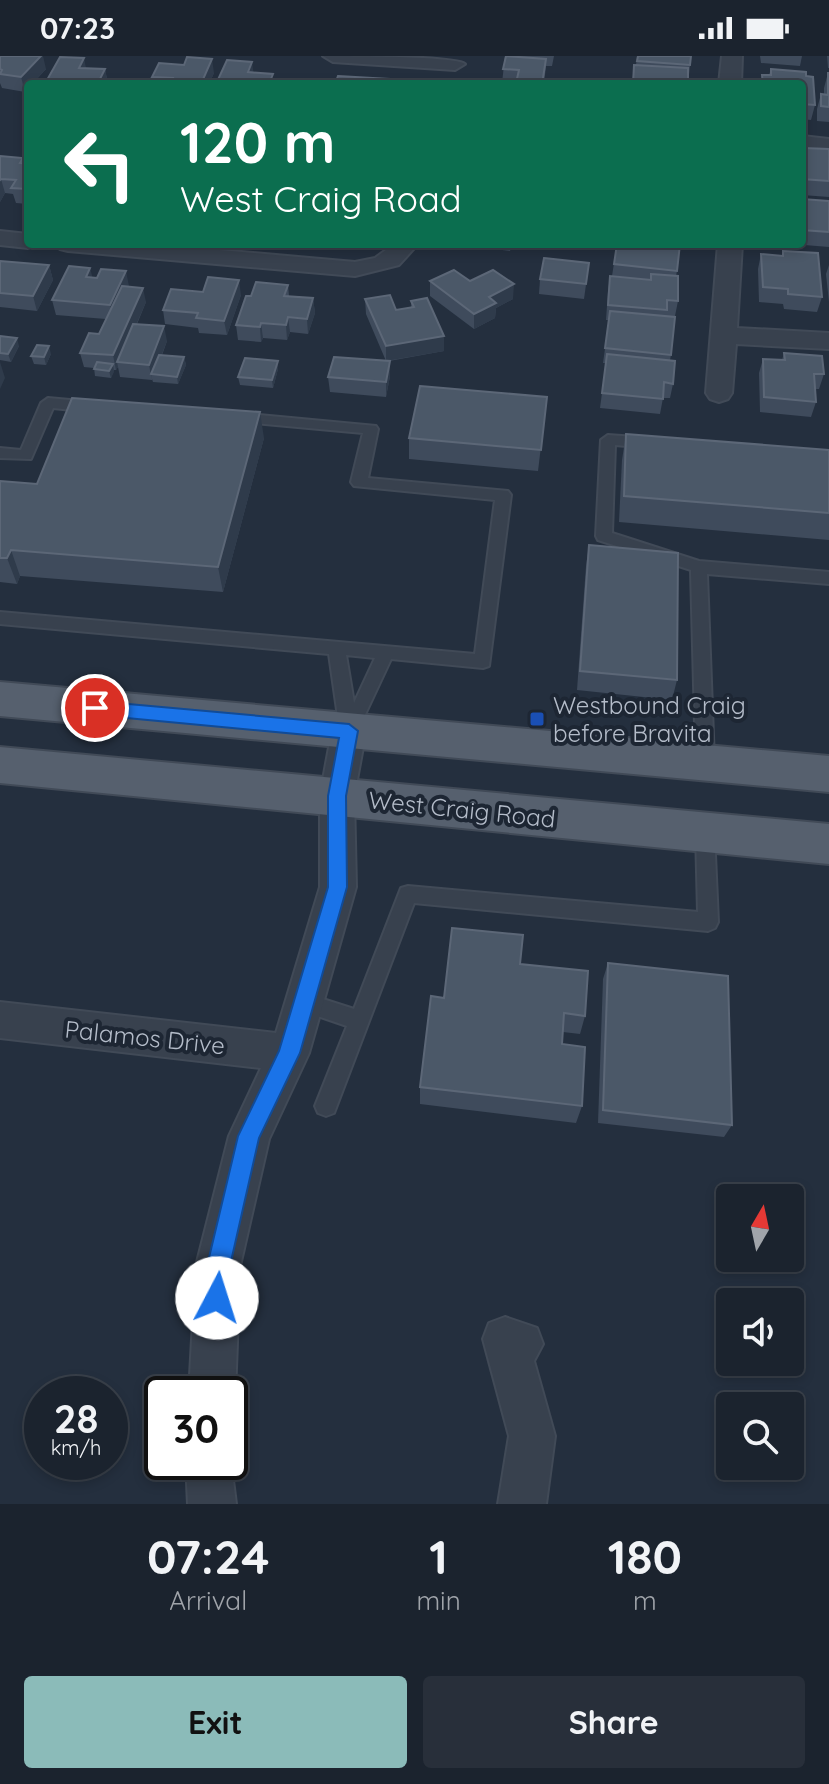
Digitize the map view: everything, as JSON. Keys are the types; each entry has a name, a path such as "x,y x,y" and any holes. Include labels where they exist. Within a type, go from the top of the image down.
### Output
{"main road":[{"path":"0,699 829,774"},
{"name":"West Craig Road","path":"0,765 829,844"}],"street":[{"path":"333,56 454,68"},
{"path":"730,80 732,56"},
{"path":"806,143 829,146"},
{"path":"0,238 24,241"},
{"path":"114,248 355,269 379,266 396,258 403,248"},
{"path":"719,393 730,248"},
{"path":"723,335 829,341"},
{"path":"213,1376 218,1266 249,1136 289,1053 338,887 337,796 349,731"},
{"name":"Palamos Drive","path":"0,1020 289,1053"},
{"path":"521,1344 505,1339 532,1436 522,1504"},
{"path":"210,1480 212,1504"}],"lane":[{"path":"0,453 26,455 48,403 110,408"},
{"path":"0,618 483,661 503,495 359,482 371,429 219,416"},
{"path":"671,445 608,440 604,536 699,567 829,578"},
{"path":"699,567 705,762"},
{"path":"337,648 349,731"},
{"path":"349,731 386,652"},
{"path":"326,1106 408,894 708,922 705,832"},
{"path":"304,1002 359,1020"}],"building":[{"path":"0,56 41,56 21,77 0,74"},
{"path":"506,56 546,59 543,80 517,80 519,70 503,69"},
{"path":"638,56 691,56 690,65 637,61"},
{"path":"60,57 84,58 79,68 105,69 100,80 47,80"},
{"path":"187,57 212,59 203,80 152,77 159,63 184,65"},
{"path":"227,60 252,62 248,72 273,74 271,80 218,80"},
{"path":"634,65 688,68 688,80 633,80"},
{"path":"771,69 806,72 806,76 813,77 815,105 806,104 806,80 763,80 762,75 771,75"},
{"path":"828,73 829,107 821,106 821,94 828,95"},
{"path":"338,76 389,79 389,80 336,80"},
{"path":"806,148 829,149 829,181 806,179"},
{"path":"0,156 23,158 20,163 24,164 24,189 11,188 16,180 0,180"},
{"path":"806,199 829,201 829,232 806,230"},
{"path":"616,248 680,248 677,271 614,264"},
{"path":"783,251 818,253 822,297 788,294 788,289 763,287 761,254 783,256"},
{"path":"544,258 589,263 586,284 540,279"},
{"path":"0,261 49,265 33,296 0,293"},
{"path":"69,266 90,268 86,277 97,278 101,269 126,271 110,305 52,300"},
{"path":"454,270 470,281 493,270 514,284 489,297 496,303 474,314 430,281"},
{"path":"651,274 678,276 678,301 667,300 667,310 608,305 610,276 651,280"},
{"path":"208,277 239,280 224,321 196,318 198,313 163,310 171,289 203,292"},
{"path":"256,282 288,285 284,296 313,298 307,319 288,317 286,325 236,325 246,296 251,296"},
{"path":"122,286 143,288 113,355 80,353 89,333 99,334"},
{"path":"390,295 396,310 414,307 411,301 427,298 444,336 386,346 365,299"},
{"path":"610,311 675,317 671,355 605,348"},
{"path":"133,324 164,326 149,365 117,362"},
{"path":"0,336 17,338 8,354 0,353"},
{"path":"37,345 49,346 44,357 31,356"},
{"path":"784,353 822,356 824,374 814,374 816,402 764,397 763,359 785,360"},
{"path":"607,354 675,361 673,384 664,382 663,399 602,393"},
{"path":"159,355 184,357 177,377 151,374"},
{"path":"334,357 390,361 386,382 328,377"},
{"path":"245,358 278,361 272,380 238,377"},
{"path":"97,362 113,364 109,371 94,369"},
{"path":"420,386 547,397 541,450 409,438"},
{"path":"72,398 260,412 218,567 11,550 7,558 0,558 0,481 37,484"},
{"path":"626,434 829,450 829,513 624,496"},
{"path":"589,545 678,553 677,680 580,671"},
{"path":"452,928 523,935 520,964 588,971 585,1016 564,1013 562,1044 585,1047 582,1106 420,1087 431,996 444,998"},
{"path":"608,963 728,976 732,1125 603,1110"}],"place":[{"name":"Westbound Craig before Bravita","path":"537,719"}],"route":[{"path":"95,708 349,731 337,796 338,887 289,1053 249,1136 218,1266 217,1298"}]}
